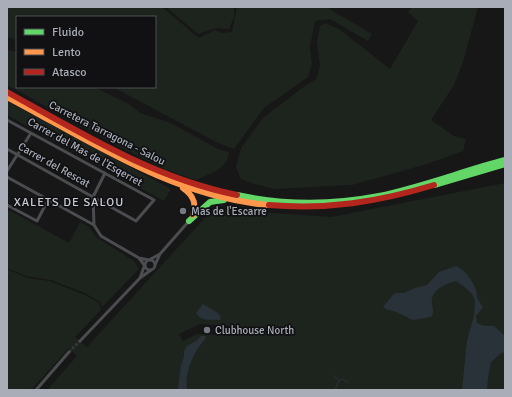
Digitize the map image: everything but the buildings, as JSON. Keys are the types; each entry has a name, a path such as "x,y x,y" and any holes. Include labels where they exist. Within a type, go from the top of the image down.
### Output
{"highway":[{"name":"Carretera Tarragona - Salou","path":"7,92 142,165 195,186 222,193 277,202 336,202 362,199 505,164"},
{"name":"Carretera Tarragona - Salou","path":"7,97 140,169 169,181 206,193 276,206 301,208 363,203 400,195 438,181 505,160"},
{"path":"438,181 479,164 505,156"},
{"path":"438,181 505,168"},
{"path":"169,181 188,191 192,195 195,210 189,221"},
{"path":"189,221 203,207 213,201 228,201 247,204 256,203"}],"street":[{"name":"Carrer del Mas de l'Esqerret","path":"7,120 154,200"},
{"path":"7,171 31,133"},
{"name":"Carrer del Rescat","path":"7,149 136,221 154,200"},
{"path":"94,225 93,197 104,173"},
{"path":"7,177 94,225 101,236 139,258 149,260 155,265"},
{"path":"7,205 37,221 48,200"},
{"path":"80,341 140,278 152,270 160,254 189,221"},
{"path":"140,278 149,260 160,254"},
{"path":"139,258 148,270 152,270"},
{"path":"36,390 69,352"}],"shaded area":[{"path":"7,7 162,7 199,38 215,30 222,33 232,32 237,7 326,7 372,34 368,41 330,19 315,21 310,47 312,64 308,77 264,108 234,149 218,143 115,88 156,88 156,16 16,16 16,40 7,37"},
{"path":"166,7 234,7 234,17 229,29 216,28 198,34"},
{"path":"412,7 478,7 463,62 454,85 431,120 454,136 466,139 463,151 427,164 352,185 275,189 241,179 236,167 241,148 263,118 316,79 320,66 317,41 320,26 325,23 339,29 390,69 418,21 408,12"},
{"path":"7,50 16,52 16,88 96,88 129,104 140,113 171,123 218,149 229,152 228,158 222,167 196,180 164,169 120,147 7,85"},
{"path":"7,101 171,189 164,201 7,115"},
{"path":"505,183 505,390 47,390 77,356 69,348 31,390 7,390 7,269 27,278 49,281 85,295 99,303 101,310 75,337 87,347 213,209 331,217","holes":["200,324 228,326 228,335 197,334 183,341 179,334"]},
{"path":"9,210 69,243 80,222 89,227 96,237 134,261 139,269 102,307 100,302 85,293 51,280 26,276 7,268 7,213"},
{"path":"456,266 464,271 471,279 476,289 477,298 483,307 476,316 477,323 484,326 494,326 505,336 505,352 501,353 491,362 487,390 462,390 467,341 474,316 475,300 466,288 456,281 439,288 433,295 433,314 431,317 413,320 383,307 396,293 404,293 427,285 439,272"},
{"path":"203,304 218,313 221,317 220,320 206,320 198,316 196,313"},
{"path":"201,336 205,336 206,338 191,362 186,383 187,390 178,390 184,351 187,346"}],"waterway":[{"path":"335,376 339,381"},
{"path":"335,390 339,381 342,379 348,382"}],"tunnel":[{"path":"69,352 80,341"}],"traffic: fast":[{"path":"237,195 272,201 308,203 361,199 411,188 505,160"},
{"path":"434,185 505,164"},
{"path":"189,221 210,202 224,200"}],"traffic: slow":[{"path":"7,97 101,148 166,179 199,191 233,200 269,205"},
{"path":"183,188 192,196 195,207 193,215"}],"traffic: jam":[{"path":"7,92 90,138 147,166 176,178 237,195"},
{"path":"269,205 311,206 352,203 393,196 434,185"}],"place":[{"name":"Mas de l'Escarre","path":"183,211"},
{"name":"Clubhouse North","path":"207,330"}],"district":[{"name":"XALETS DE SALOU","path":"69,202"}]}
